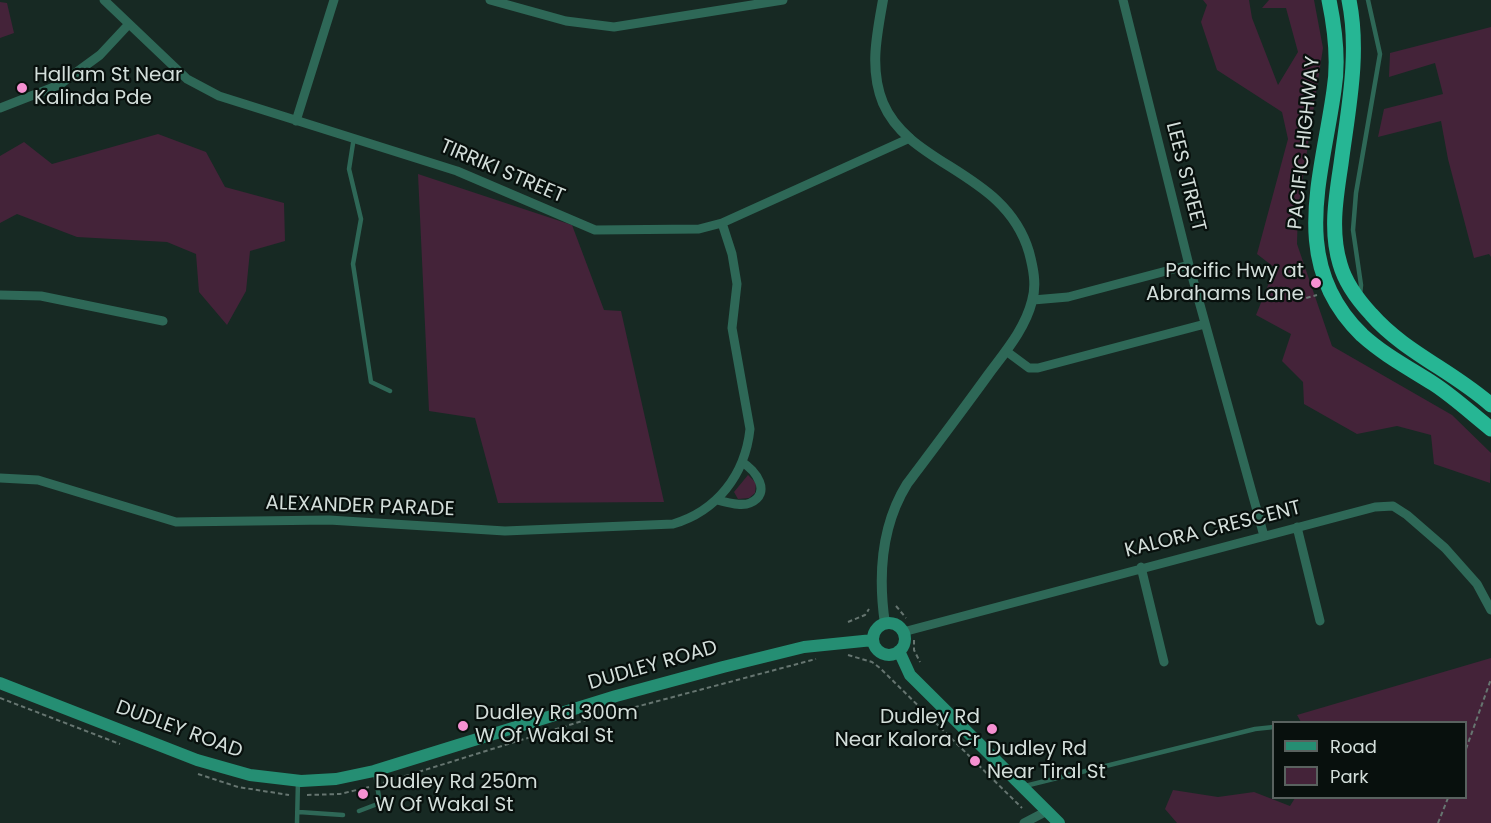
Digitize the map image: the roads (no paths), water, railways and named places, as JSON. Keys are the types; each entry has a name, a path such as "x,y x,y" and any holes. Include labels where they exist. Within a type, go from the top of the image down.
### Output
{"highway":[{"name":"PACIFIC HIGHWAY","path":"1329,0 1336,41 1335,88 1317,189 1315,237 1324,279 1340,309 1368,340 1383,353 1436,385 1491,429"},
{"name":"PACIFIC HIGHWAY","path":"1350,0 1353,72 1334,226 1340,265 1360,301 1395,338 1467,385 1491,405"}],"main road":[{"path":"885,624 896,625 903,632 904,644 899,651 888,655 881,652 873,640 876,631 885,624"},
{"name":"DUDLEY ROAD","path":"0,683 197,760 250,776 298,781 336,779 374,771 616,696 804,647 873,640"},
{"path":"899,651 910,675 1059,823"}],"street":[{"name":"TIRRIKI STREET","path":"104,0 187,79 219,96 457,171 595,230 699,229 722,223 910,138"},
{"path":"296,121 334,0"},
{"path":"490,0 566,21 614,27 783,0"},
{"path":"883,0 875,50 877,77 884,103 910,138 980,186 1008,211 1020,231 1033,265 1033,300 1016,337 907,484 895,507 881,566 885,624"},
{"name":"LEES STREET","path":"1123,0 1189,265 1264,536"},
{"path":"0,108 59,85 100,55 128,25"},
{"name":"ALEXANDER PARADE","path":"0,478 38,480 176,522 357,521 504,531 673,524 692,518 717,500 732,482 748,444 749,416 732,328 737,284 732,254 722,223"},
{"path":"1033,300 1068,297 1189,265"},
{"path":"0,295 41,296 163,321"},
{"path":"1006,351 1029,368 1038,368 1205,324"},
{"path":"717,500 745,504 750,503 759,495 761,484 757,473 742,462"},
{"name":"KALORA CRESCENT","path":"903,632 1141,567 1375,507 1393,506 1407,515 1462,565 1477,584 1491,610"},
{"path":"1297,527 1320,621"},
{"path":"1141,567 1164,662"},
{"path":"1024,823 1047,811"}],"lane":[{"path":"1360,301 1361,285 1353,230 1356,193 1380,54 1368,0"},
{"path":"354,137 349,170 361,219 353,264 371,382 390,391"},
{"path":"1023,786 1255,729 1272,727"},
{"path":"360,811 380,803 374,771"},
{"path":"297,823 298,781"},
{"path":"299,812 343,815"}],"place":[{"name":"Hallam St Near Kalinda Pde","path":"22,88"},
{"name":"Pacific Hwy at Abrahams Lane","path":"1316,283"},
{"name":"Dudley Rd 300m W Of Wakal St","path":"463,726"},
{"name":"Dudley Rd Near Kalora Cr","path":"992,729"},
{"name":"Dudley Rd Near Tiral St","path":"975,761"},
{"name":"Dudley Rd 250m W Of Wakal St","path":"363,794"}]}
